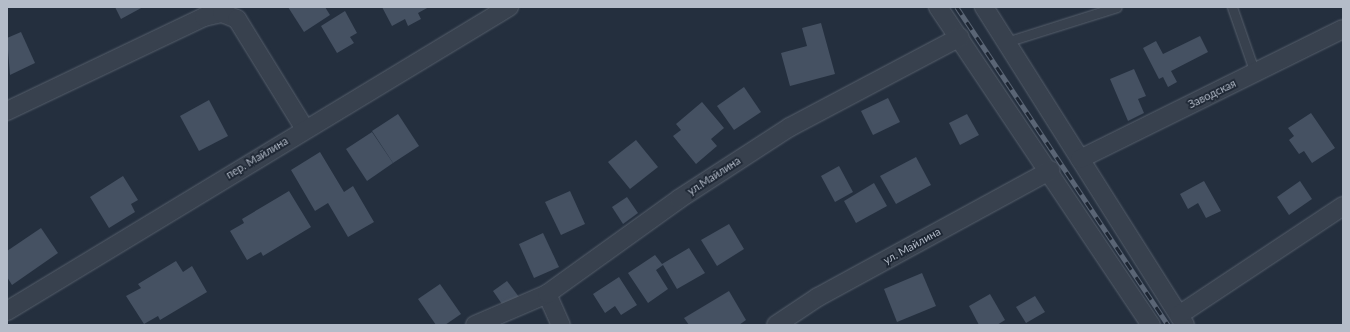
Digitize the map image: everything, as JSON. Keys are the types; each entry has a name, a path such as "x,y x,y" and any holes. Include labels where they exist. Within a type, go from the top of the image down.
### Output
{"street":[{"name":"пер. Майлина","path":"7,311 305,129 509,7"},
{"path":"938,7 1051,170 1151,325"},
{"path":"984,7 1182,320 1343,206"},
{"path":"7,111 204,17 222,13 237,19 305,129"},
{"name":"Заводская","path":"1080,159 1343,29"},
{"name":"ул.Майлина","path":"475,325 547,294 678,199 790,127 960,37"},
{"name":"ул. Майлина","path":"776,325 818,297 1051,170"},
{"path":"547,294 561,325"}],"lane":[{"path":"1006,42 1117,7"},
{"path":"1232,7 1255,73"}],"building":[{"path":"115,7 143,7 121,19"},
{"path":"288,7 325,7 330,15 304,32"},
{"path":"382,7 429,7 418,13 421,19 408,26 405,19 392,26"},
{"path":"345,11 357,33 350,37 354,43 337,53 321,26"},
{"path":"821,23 835,74 790,86 781,53 807,46 802,28"},
{"path":"21,32 35,63 10,75 7,38"},
{"path":"1200,36 1208,52 1171,71 1177,82 1168,87 1163,77 1159,79 1143,48 1156,41 1163,54"},
{"path":"1134,69 1146,96 1138,99 1144,113 1128,121 1110,79"},
{"path":"744,87 761,112 734,130 717,106"},
{"path":"888,98 900,122 873,135 861,111"},
{"path":"209,100 228,136 199,151 180,116"},
{"path":"702,102 724,128 711,139 717,146 696,164 673,136 681,130 676,124"},
{"path":"1311,113 1335,148 1312,163 1304,151 1299,154 1289,140 1294,136 1288,128"},
{"path":"398,114 419,146 393,163 372,131"},
{"path":"967,114 979,135 960,145 949,123"},
{"path":"372,132 393,163 367,181 346,149"},
{"path":"636,140 658,167 630,189 608,162"},
{"path":"320,152 344,192 353,186 374,222 348,237 328,203 315,211 291,170"},
{"path":"916,157 931,185 896,204 880,176"},
{"path":"839,166 853,192 835,202 821,176"},
{"path":"123,176 138,200 131,204 135,212 109,228 90,197"},
{"path":"1204,181 1221,211 1206,218 1198,203 1188,209 1180,194"},
{"path":"1300,181 1312,199 1289,215 1277,197"},
{"path":"874,183 887,206 856,223 844,201"},
{"path":"289,191 311,227 263,256 261,252 247,260 230,231 244,223 242,219"},
{"path":"570,191 585,224 561,235 545,202"},
{"path":"627,197 638,213 623,224 612,207"},
{"path":"729,224 744,249 717,266 701,240"},
{"path":"41,228 58,253 12,285 7,277 7,251"},
{"path":"543,233 559,267 534,278 519,244"},
{"path":"689,248 705,273 677,289 663,265 656,270 668,289 648,303 628,273 655,255 662,264"},
{"path":"176,261 183,272 192,266 207,292 160,320 158,316 144,324 126,296 141,288 138,284"},
{"path":"922,273 936,306 897,322 884,289"},
{"path":"619,277 637,305 621,315 615,306 605,313 593,294"},
{"path":"507,281 519,297 504,307 493,291"},
{"path":"440,284 461,314 445,325 436,325 418,299"},
{"path":"729,291 746,320 739,325 689,325 684,318"},
{"path":"990,294 1005,320 997,325 979,325 969,306"},
{"path":"1035,296 1045,312 1026,323 1016,307"}],"railway":[{"path":"957,7 1168,325"}]}
